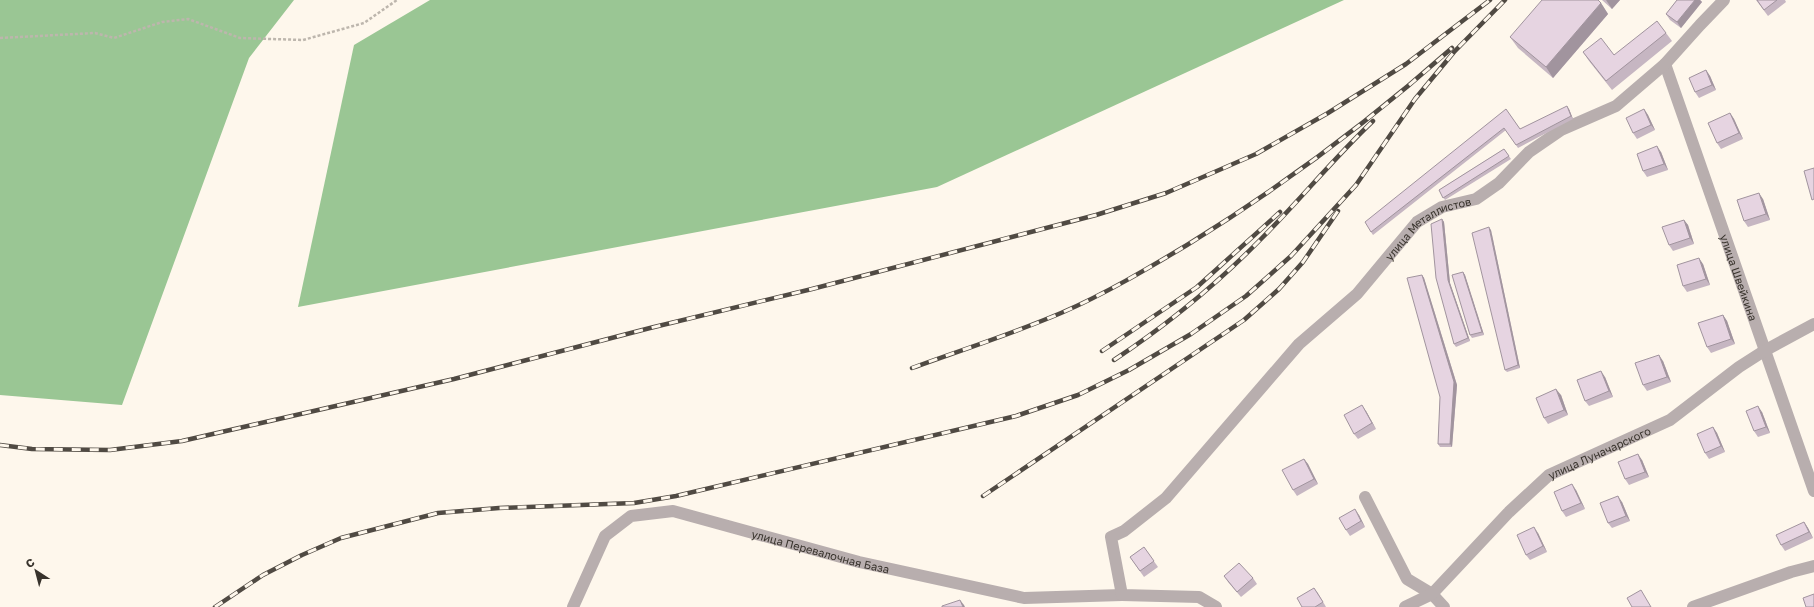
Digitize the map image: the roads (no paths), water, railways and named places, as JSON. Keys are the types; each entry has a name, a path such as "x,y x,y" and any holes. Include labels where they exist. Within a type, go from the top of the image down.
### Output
{"street":[{"name":"улица Металлистов","path":"1122,595 1111,537 1124,531 1166,498 1299,344 1357,294 1417,222 1442,207 1476,199 1499,183 1529,152 1561,130 1616,106 1665,64 1724,0"},
{"name":"улица Швейкина","path":"1665,64 1814,491"},
{"name":"улица Луначарского","path":"1405,607 1432,594 1509,512 1548,475 1670,420 1764,351 1814,324"},
{"path":"1365,497 1407,579 1432,594 1444,607"},
{"name":"улица Перевалочная База","path":"573,607 605,536 630,516 673,510 859,562 1024,598 1122,595 1199,597 1216,607"},
{"path":"1693,607 1791,572 1814,566"}],"railway":[{"path":"0,445 32,449 110,450 182,441 454,379 650,328 812,289 1096,215 1166,193 1256,154 1328,113 1406,64 1490,0"},
{"path":"215,607 263,575 302,555 341,538 438,513 499,508 634,503 676,496 1016,416 1078,395 1129,370 1191,334 1246,296 1291,256 1356,185 1415,99 1454,52 1505,0"},
{"path":"912,368 1043,321 1110,289 1172,254 1257,200 1324,152 1357,127 1452,48"},
{"path":"1114,360 1153,333 1227,272 1276,224 1373,121"},
{"path":"983,496 1244,320 1279,289 1303,262 1338,211"},
{"path":"1102,351 1197,287 1280,212"}]}
